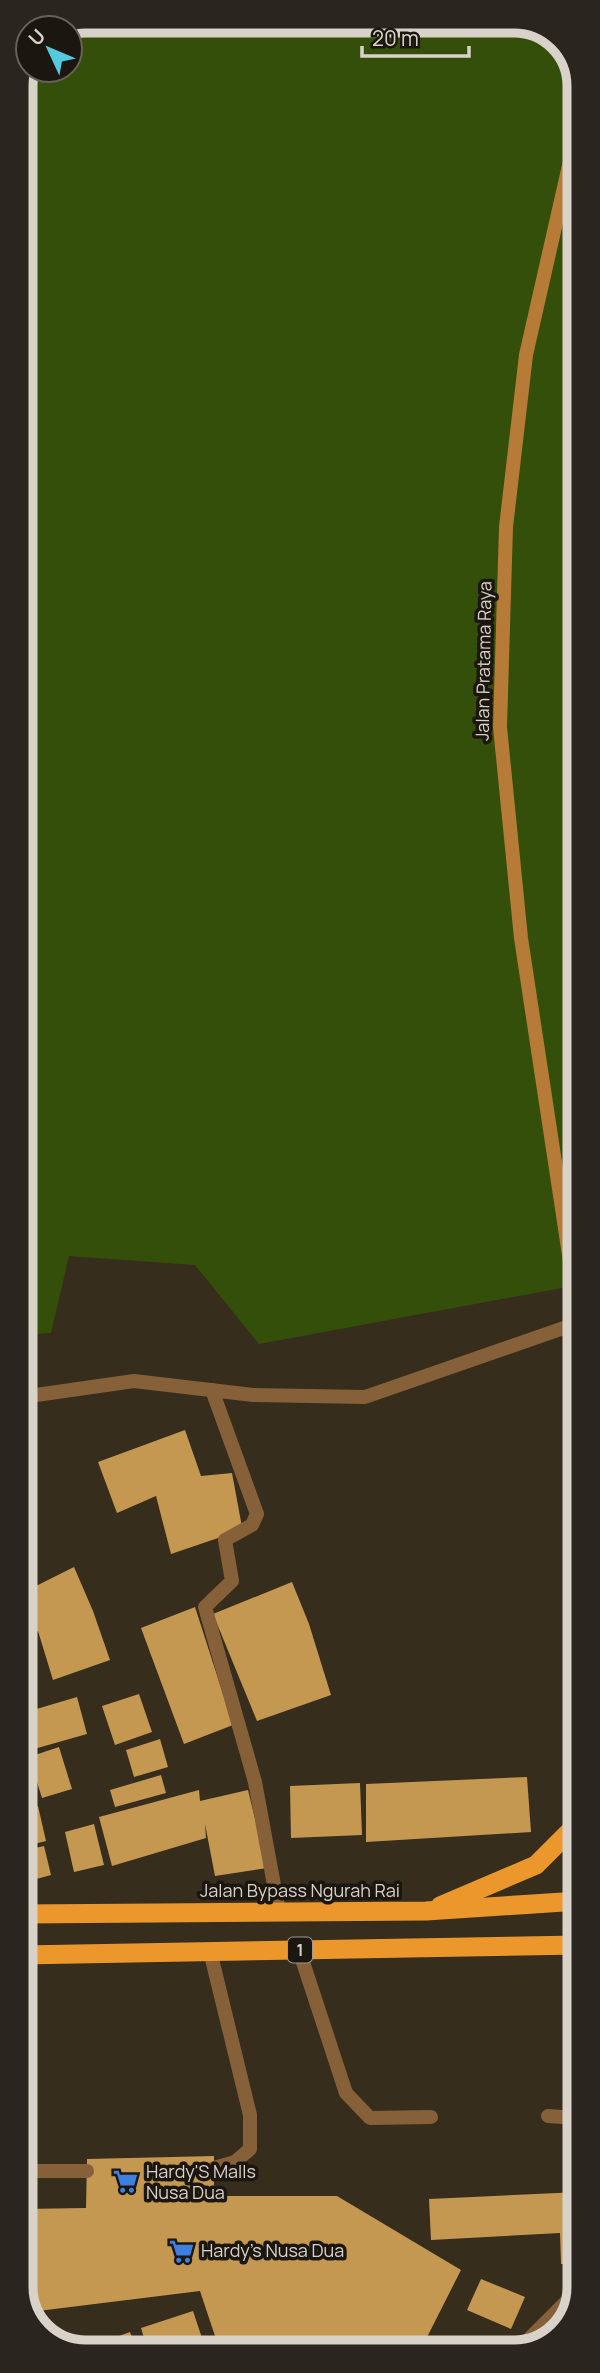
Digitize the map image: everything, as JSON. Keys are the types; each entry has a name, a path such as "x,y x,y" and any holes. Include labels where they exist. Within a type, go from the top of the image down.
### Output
{"highway":[{"path":"426,1911 536,1865 567,1834"},
{"name":"Jalan Bypass Ngurah Rai","path":"33,1914 426,1911 567,1902"},
{"name":"1","path":"33,1955 567,1945"}],"main road":[{"name":"Jalan Pratama Raya","path":"567,174 526,355 506,527 500,727 522,939 567,1235"}],"street":[{"path":"33,1395 134,1381 253,1395 365,1397 567,1327"},
{"path":"212,1390 257,1514 252,1525 225,1540 232,1581 205,1606 256,1782 279,1912"},
{"path":"299,1950 346,2093 370,2118 431,2117"},
{"path":"210,1951 250,2115 250,2149 235,2162 214,2168"},
{"path":"548,2116 567,2117"},
{"path":"33,2171 87,2171"},
{"path":"531,2337 564,2304"}],"green space":[{"path":"84,33 87,33 517,33 543,42 560,60 567,87 567,1287 259,1344 195,1265 69,1256 51,1333 33,1334 33,84 84,84"}],"building":[{"path":"185,1430 201,1476 232,1473 242,1527 171,1554 156,1496 117,1513 98,1462"},
{"path":"74,1567 110,1660 53,1680 38,1631 33,1634 33,1588"},
{"path":"292,1582 309,1624 331,1695 257,1721 213,1614"},
{"path":"195,1607 233,1725 184,1744 141,1628"},
{"path":"139,1694 152,1732 115,1745 102,1706"},
{"path":"77,1697 87,1734 34,1749 33,1710"},
{"path":"160,1739 168,1767 134,1777 126,1750"},
{"path":"59,1747 72,1789 42,1798 33,1770 33,1756"},
{"path":"161,1775 166,1793 115,1807 110,1790"},
{"path":"527,1777 531,1832 366,1842 366,1784"},
{"path":"360,1783 362,1835 291,1838 290,1786"},
{"path":"199,1790 200,1801 248,1790 267,1868 215,1876 205,1824 206,1838 112,1866 99,1817"},
{"path":"38,1806 46,1841 33,1844 33,1807"},
{"path":"94,1824 104,1865 74,1872 65,1832"},
{"path":"44,1846 51,1875 33,1880 33,1848"},
{"path":"214,2156 214,2196 337,2196 461,2270 426,2340 216,2340 200,2291 39,2311 33,2286 33,2209 86,2208 87,2159"},
{"path":"567,2193 567,2264 561,2264 560,2233 431,2240 429,2199"},
{"path":"481,2279 525,2297 511,2329 467,2310"},
{"path":"193,2311 203,2340 145,2340 141,2328"},
{"path":"130,2332 133,2340 108,2340"}],"place":[{"name":"Hardy'S Malls Nusa Dua","path":"126,2182"},
{"name":"Hardy's Nusa Dua","path":"181,2251"}]}
